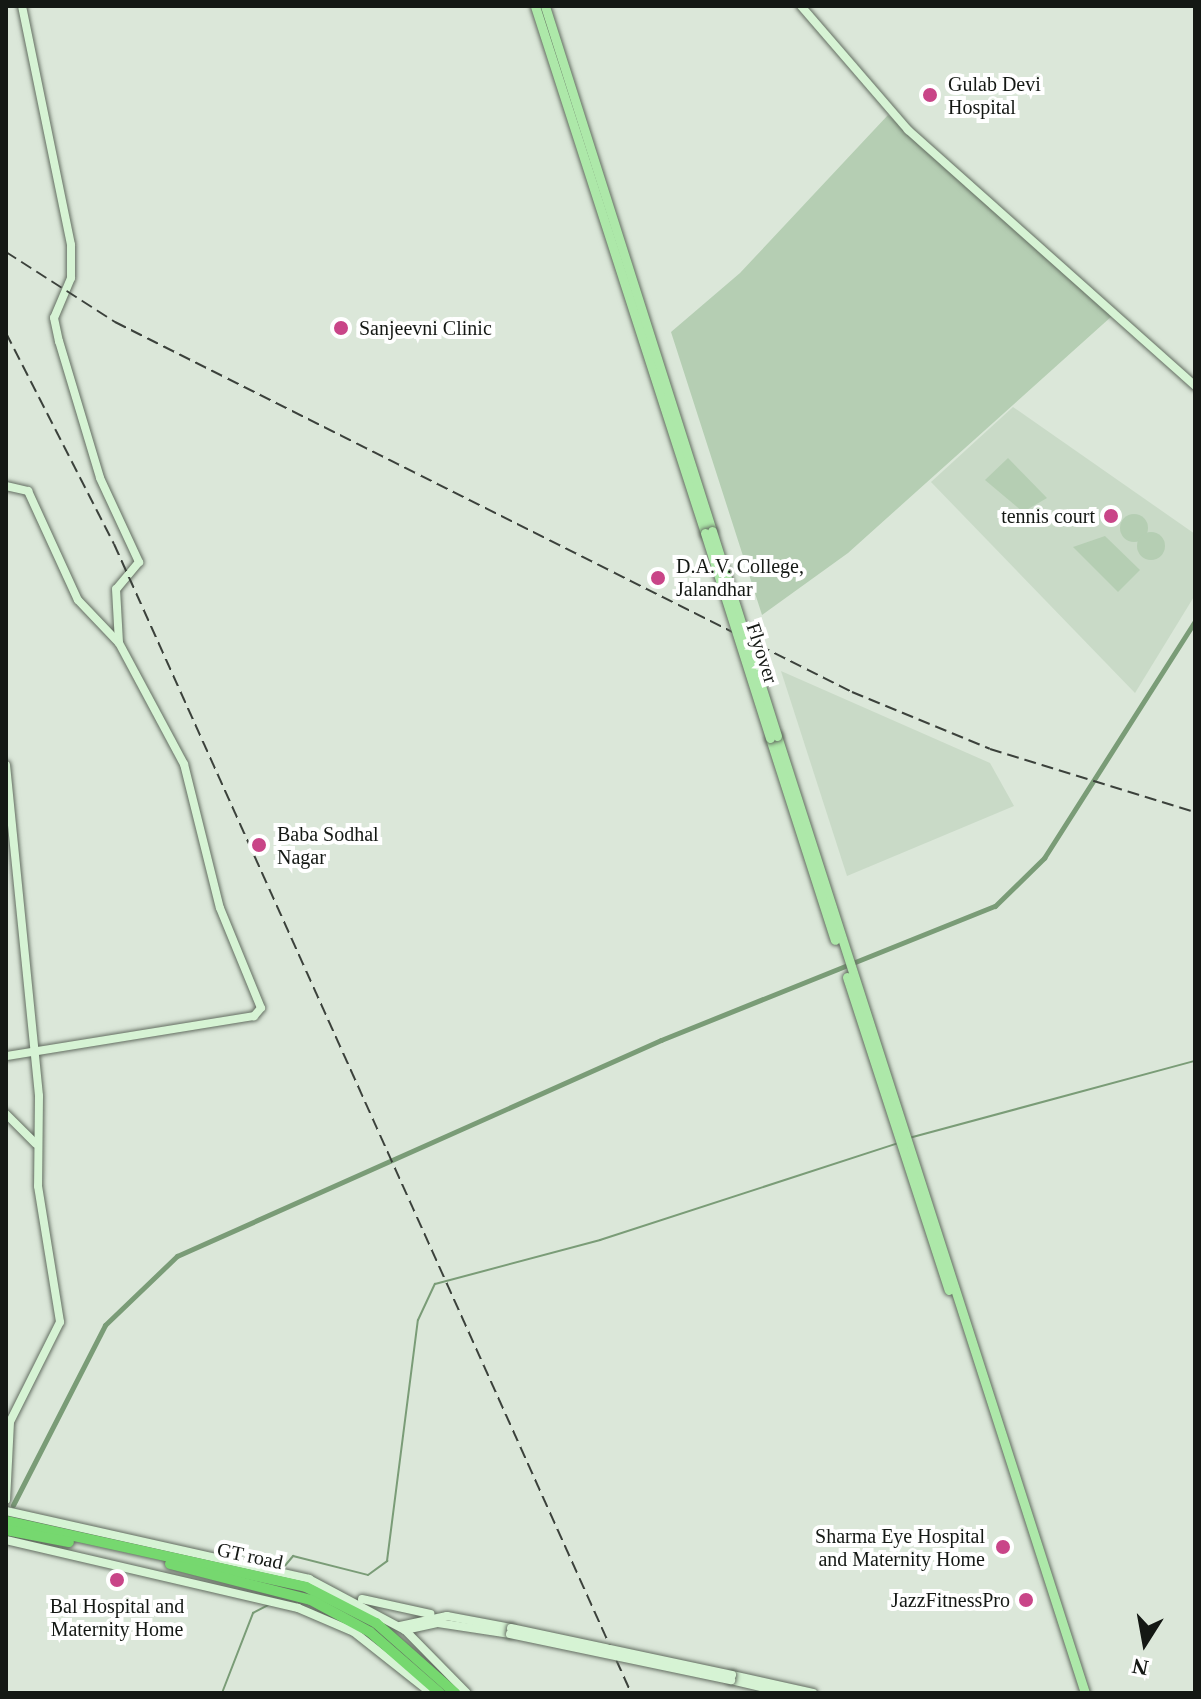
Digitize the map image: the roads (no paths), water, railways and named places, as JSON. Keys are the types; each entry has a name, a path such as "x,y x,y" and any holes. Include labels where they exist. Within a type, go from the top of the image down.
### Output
{"highway":[{"name":"GT road","path":"6,1521 306,1587 376,1623 455,1693"},
{"name":"GT road","path":"6,1530 311,1600 370,1632 440,1693"}],"main road":[{"path":"535,6 658,381"},
{"path":"545,6 658,381"},
{"name":"Flyover","path":"658,381 709,532 903,1148 1082,1693"}],"street":[{"path":"22,6 72,258 54,318 100,478 139,562 116,589 119,643"},
{"path":"801,6 908,130 1195,386"},
{"path":"6,486 28,491 78,600 119,643 195,793 216,893 261,1011 6,1056"},
{"path":"6,765 33,1051 36,1144 60,1322 10,1422 6,1500"},
{"path":"6,1114 36,1144"},
{"path":"6,1511 288,1572 353,1598 403,1628 427,1648 467,1693"},
{"path":"6,1540 298,1608 354,1632 431,1693"},
{"path":"353,1598 813,1693"},
{"path":"403,1628 447,1616"},
{"path":"403,1628 421,1625 510,1631"},
{"path":"421,1625 427,1648"},
{"path":"731,1678 786,1693"}],"waterway":[{"path":"13,1505 105,1325 177,1256 661,1040 995,906 1044,858 1195,621"},
{"path":"909,1138 1195,1061"},
{"path":"283,1568 293,1556 368,1575 387,1561 418,1320 435,1284 600,1240 896,1144"},
{"path":"222,1693 253,1613 268,1605"}],"railway":[{"path":"6,252 115,322 852,692 990,749 1195,812"},
{"path":"6,333 114,544 631,1693"}],"place":[{"name":"Gulab Devi Hospital","path":"930,95"},
{"name":"Sanjeevni Clinic","path":"341,328"},
{"name":"tennis court","path":"1111,516"},
{"name":"D.A.V. College, Jalandhar","path":"658,578"},
{"name":"Baba Sodhal Nagar","path":"259,845"},
{"name":"Sharma Eye Hospital and Maternity Home","path":"1003,1547"},
{"name":"Bal Hospital and Maternity Home","path":"117,1580"},
{"name":"JazzFitnessPro","path":"1026,1600"}]}
